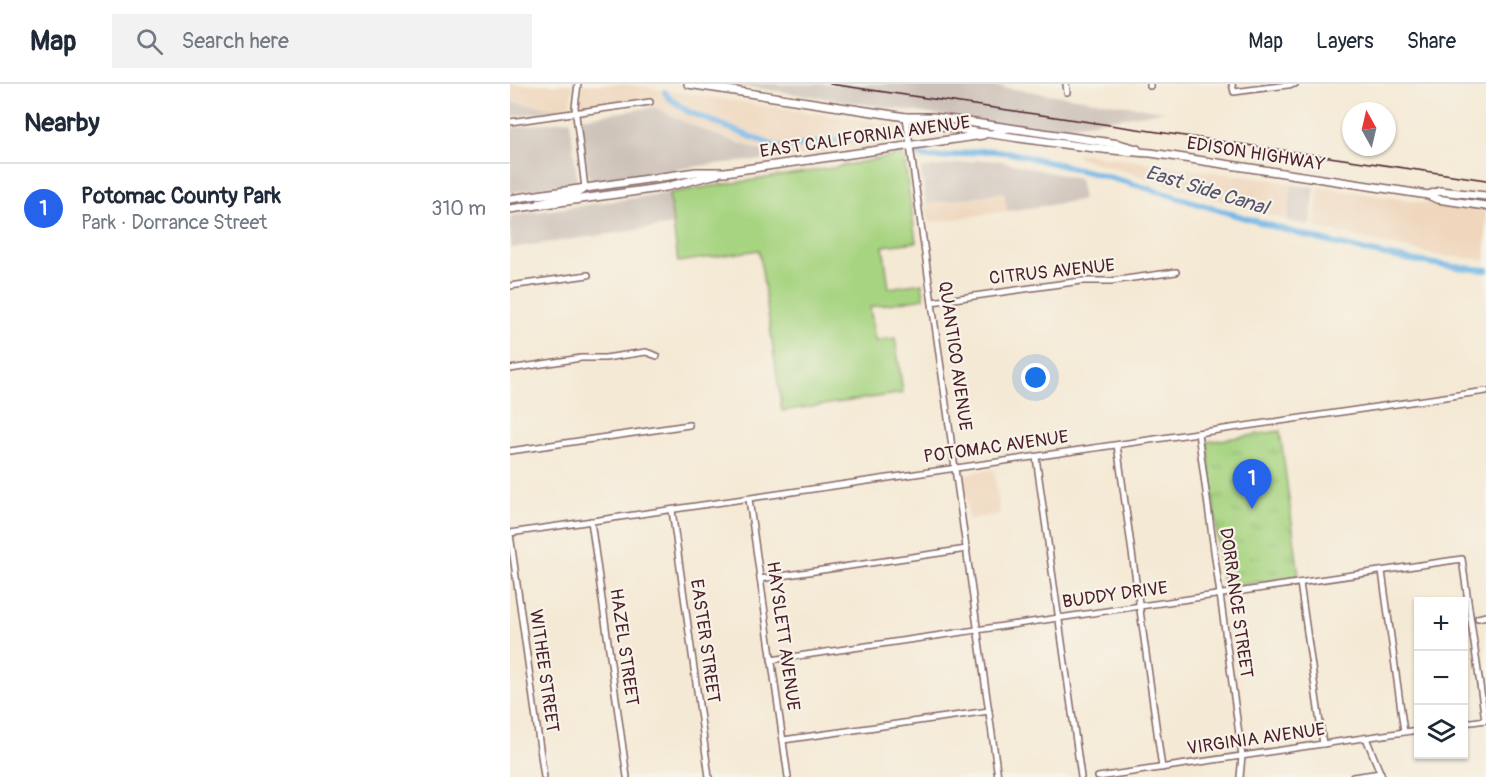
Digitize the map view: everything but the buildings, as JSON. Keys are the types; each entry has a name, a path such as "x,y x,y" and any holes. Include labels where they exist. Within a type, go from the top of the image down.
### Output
{"main road":[{"name":"EDISON HIGHWAY","path":"688,84 906,117 933,117 1119,144 1151,153"},
{"name":"EDISON HIGHWAY","path":"906,117 927,124 991,134 1116,152 1151,153 1428,195 1437,200 1486,206"},
{"name":"EAST CALIFORNIA AVENUE","path":"510,209 666,187 725,172 991,134 1008,128"},
{"name":"EAST CALIFORNIA AVENUE","path":"510,199 696,172 725,172"},
{"path":"532,206 549,199 576,194 585,188"},
{"name":"EDISON HIGHWAY","path":"1428,195 1440,191 1486,196"}],"street":[{"path":"578,84 576,113 585,188"},
{"path":"1066,84 1067,92"},
{"path":"1232,84 1234,92 1295,84"},
{"path":"510,122 650,102"},
{"name":"QUANTICO AVENUE","path":"906,117 998,777"},
{"name":"CITRUS AVENUE","path":"932,302 1081,281 1111,281 1176,272"},
{"path":"510,286 588,275"},
{"path":"510,369 581,358 605,358 646,352 657,356"},
{"name":"POTOMAC AVENUE","path":"510,534 1486,391"},
{"path":"510,451 689,425"},
{"name":"DORRANCE STREET","path":"1198,433 1242,756 1240,777"},
{"path":"1117,445 1162,768"},
{"path":"1036,457 1081,777"},
{"name":"HAYSLETT AVENUE","path":"749,499 788,777"},
{"name":"EASTER STREET","path":"672,510 709,777"},
{"name":"HAZEL STREET","path":"591,522 627,777"},
{"name":"WITHEE STREET","path":"510,534 544,777"},
{"path":"760,579 967,549"},
{"name":"BUDDY DRIVE","path":"771,660 1462,559 1485,720"},
{"path":"1382,571 1404,732"},
{"path":"1300,582 1323,744"},
{"path":"1478,618 1486,616"},
{"path":"783,740 989,711"},
{"path":"1468,722 1485,720"},
{"name":"VIRGINIA AVENUE","path":"1098,777 1414,731"},
{"path":"1353,777 1381,775 1366,738"}],"shaded area":[{"path":"510,84 573,84 569,110 510,102"},
{"path":"582,84 624,84 897,126 901,142 785,158 680,120 642,99 580,108"},
{"path":"730,84 978,84 1165,111 1039,130"},
{"path":"510,102 563,109 510,117"},
{"path":"655,107 714,134 785,158 713,164 590,180 580,118"},
{"path":"570,120 577,178 574,183 510,193 510,128"},
{"path":"1078,153 1292,183 1287,220 1077,157"},
{"path":"981,160 1000,161 1079,179 1083,200 1007,211 1004,192 926,204 921,169"},
{"path":"1292,185 1315,187 1310,225 1287,221"},
{"path":"1319,187 1486,212 1486,260 1435,255 1314,227"},
{"path":"1004,192 1007,211 929,223 926,204"},
{"path":"669,193 673,225 510,248 510,216"},
{"path":"994,469 1000,514 969,519 963,474"}],"green space":[{"path":"899,155 904,157 916,242 883,246 889,288 922,283 924,298 870,307 875,341 895,338 903,393 782,411 759,250 678,262 669,193"},
{"path":"1280,431 1299,576 1229,587 1222,581 1207,442"}],"waterway":[{"name":"East Side Canal","path":"665,92 668,97 687,111 779,148 886,134 892,135 897,140"},
{"name":"East Side Canal","path":"918,155 933,158 973,152 1013,153 1154,190 1373,253 1486,270"}],"railway":[{"path":"830,84 1486,180"}],"place":[{"name":"Potomac County Park","path":"1252,509"}]}
